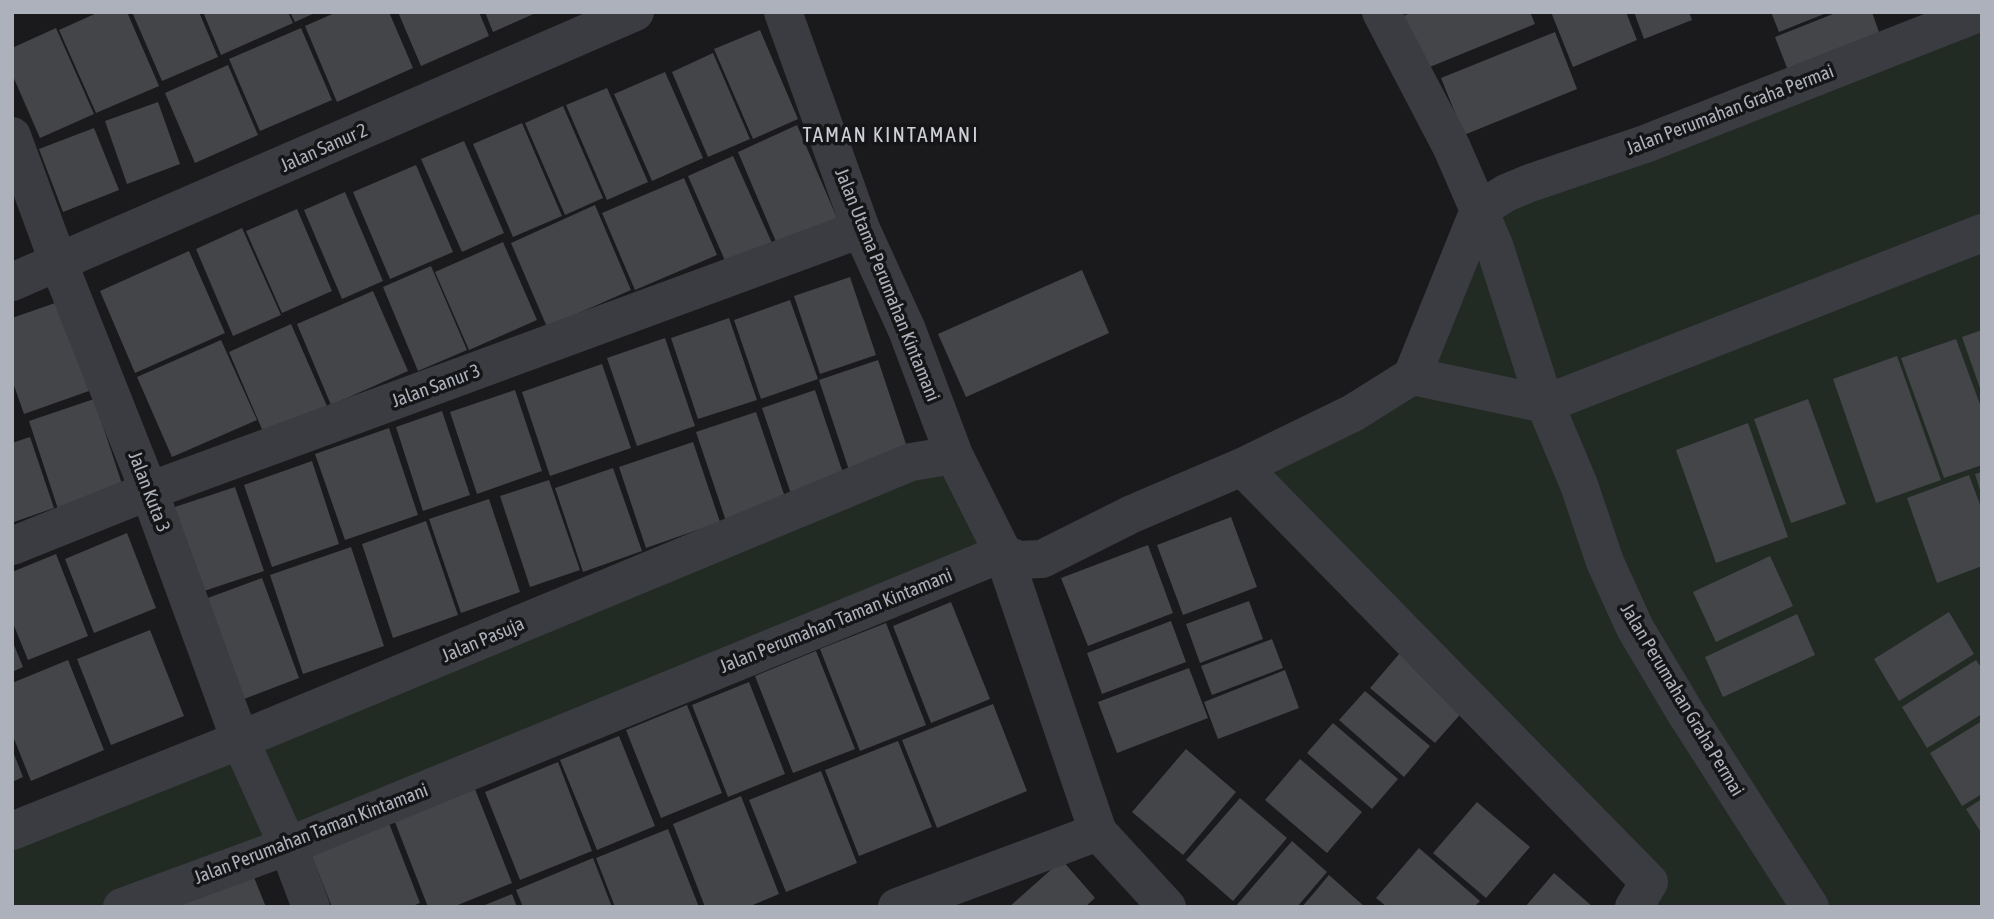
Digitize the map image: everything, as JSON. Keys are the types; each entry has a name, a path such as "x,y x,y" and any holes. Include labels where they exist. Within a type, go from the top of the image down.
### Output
{"street":[{"name":"Jalan Sanur 2","path":"12,282 59,264 635,12"},
{"name":"Jalan Utama Perumahan Kintamani","path":"783,12 861,229 907,330 954,455 1003,553 1098,832"},
{"name":"Jalan Perumahan Graha Permai","path":"1381,12 1452,148 1494,245 1545,404 1579,485 1605,562 1635,628 1685,712 1810,907"},
{"name":"Jalan Perumahan Graha Permai","path":"1479,210 1506,193 1530,183 1645,144 1981,12"},
{"name":"Jalan Kuta 3","path":"12,136 59,264 149,491 240,740 289,846 311,907"},
{"path":"1003,553 1018,560 1042,559 1132,514 1242,467 1353,413 1412,376 1479,210"},
{"name":"Jalan Sanur 3","path":"12,546 149,491 861,229"},
{"path":"1412,376 1545,404 1982,233"},
{"name":"Jalan Pasuja","path":"12,831 240,740 911,462 954,455"},
{"path":"1242,467 1649,882 1634,907"},
{"name":"Jalan Perumahan Taman Kintamani","path":"122,907 289,846 1003,553"},
{"path":"897,907 1098,832 1167,907"}],"shaded area":[{"path":"1982,12 1982,907 1634,907 1649,882 1242,467 1412,376 1479,210"},
{"path":"954,455 1003,553 122,907 12,907 12,831"}],"building":[{"path":"99,12 127,12 159,86 96,113 59,30"},
{"path":"132,12 199,12 218,57 162,81"},
{"path":"203,12 288,12 293,23 221,55"},
{"path":"290,12 317,12 295,22"},
{"path":"337,12 389,12 413,68 337,102 305,26"},
{"path":"398,12 479,12 489,36 421,66"},
{"path":"485,12 538,12 493,32"},
{"path":"1413,12 1530,12 1535,24 1420,71 1398,18"},
{"path":"1551,12 1626,12 1637,40 1573,67"},
{"path":"1634,12 1689,12 1692,20 1644,39"},
{"path":"1771,12 1829,12 1779,32"},
{"path":"1838,12 1872,12 1881,38 1789,73 1775,37"},
{"path":"56,28 94,114 40,138 12,74 12,48"},
{"path":"301,28 332,100 260,131 229,59"},
{"path":"760,30 798,119 753,139 714,49"},
{"path":"1555,32 1577,89 1464,135 1441,78"},
{"path":"713,53 750,139 708,157 672,72"},
{"path":"228,65 258,135 195,163 165,93"},
{"path":"665,72 703,158 652,181 614,94"},
{"path":"607,88 648,182 607,200 566,105"},
{"path":"158,102 180,164 127,184 105,121"},
{"path":"563,106 603,198 565,215 525,123"},
{"path":"522,123 562,216 513,237 473,144"},
{"path":"797,125 837,218 777,244 738,152"},
{"path":"94,128 119,190 63,212 39,149"},
{"path":"464,141 504,233 462,252 421,159"},
{"path":"733,156 772,243 726,263 688,176"},
{"path":"416,165 453,252 390,279 353,192"},
{"path":"684,178 717,255 635,290 602,213"},
{"path":"345,192 383,281 342,299 304,210"},
{"path":"595,205 631,290 547,327 511,243"},
{"path":"297,209 332,291 282,313 246,231"},
{"path":"242,228 281,315 233,336 196,249"},
{"path":"503,242 537,320 469,350 435,272"},
{"path":"189,251 225,333 135,373 100,291"},
{"path":"431,266 467,350 418,371 383,287"},
{"path":"1082,270 1109,333 966,397 938,334"},
{"path":"850,277 876,355 820,374 794,296"},
{"path":"373,291 408,371 331,405 297,324"},
{"path":"790,300 818,379 761,399 734,320"},
{"path":"58,302 89,391 24,414 12,380 12,318"},
{"path":"729,318 757,400 698,419 671,338"},
{"path":"291,324 327,406 264,434 229,352"},
{"path":"1982,330 1982,391 1981,391 1962,337"},
{"path":"665,338 695,426 637,446 607,358"},
{"path":"1956,339 1982,410 1982,465 1944,478 1901,358"},
{"path":"221,340 257,420 172,457 137,377"},
{"path":"1897,356 1941,480 1876,503 1833,379"},
{"path":"878,360 911,459 852,479 819,380"},
{"path":"602,364 631,448 550,476 522,392"},
{"path":"515,390 542,471 477,494 450,412"},
{"path":"815,390 845,479 792,497 762,408"},
{"path":"94,399 123,487 58,509 29,421"},
{"path":"1808,399 1846,504 1791,523 1754,419"},
{"path":"442,411 470,495 423,511 396,427"},
{"path":"756,412 787,503 727,524 696,432"},
{"path":"1748,423 1788,537 1716,563 1676,450"},
{"path":"389,428 418,515 345,540 315,454"},
{"path":"30,437 54,508 14,522 12,443"},
{"path":"693,442 720,522 646,548 619,467"},
{"path":"312,461 339,544 272,567 244,485"},
{"path":"613,468 642,551 583,572 555,488"},
{"path":"1982,472 1982,493 1981,493 1975,474"},
{"path":"1969,475 1982,510 1982,566 1937,583 1907,498"},
{"path":"549,480 580,570 530,587 500,496"},
{"path":"235,487 264,571 201,592 172,508"},
{"path":"489,499 520,592 461,613 429,519"},
{"path":"1231,517 1257,587 1183,615 1157,545"},
{"path":"426,521 458,615 393,638 362,544"},
{"path":"127,533 156,608 94,633 65,559"},
{"path":"1148,545 1173,613 1088,646 1061,578"},
{"path":"351,547 384,646 303,674 270,575"},
{"path":"56,554 88,636 28,660 12,621 12,572"},
{"path":"1770,556 1793,606 1716,642 1693,592"},
{"path":"262,578 299,678 244,699 205,599"},
{"path":"1249,601 1263,639 1200,663 1186,624"},
{"path":"951,602 990,699 931,723 893,626"},
{"path":"1949,612 1974,654 1899,701 1874,659"},
{"path":"1797,614 1815,655 1723,697 1705,657"},
{"path":"1171,621 1186,662 1102,694 1087,653"},
{"path":"886,623 926,725 860,751 820,649"},
{"path":"150,630 184,716 111,745 77,659"},
{"path":"1272,639 1283,668 1212,695 1201,666"},
{"path":"12,640 23,667 12,672"},
{"path":"816,651 855,749 793,773 755,676"},
{"path":"1400,653 1465,709 1435,743 1370,688"},
{"path":"68,660 104,750 31,781 12,734 12,683"},
{"path":"1976,660 1982,669 1982,714 1927,748 1902,707"},
{"path":"1189,668 1208,718 1117,753 1098,702"},
{"path":"1285,670 1299,708 1218,739 1204,702"},
{"path":"749,682 785,774 728,797 692,705"},
{"path":"1365,691 1430,746 1404,777 1339,720"},
{"path":"993,704 1027,791 937,828 902,740"},
{"path":"687,705 722,793 661,818 626,730"},
{"path":"1982,721 1982,794 1962,806 1930,753"},
{"path":"1333,723 1398,779 1372,809 1307,753"},
{"path":"619,736 655,826 597,850 560,760"},
{"path":"898,741 932,827 859,856 825,770"},
{"path":"12,749 23,777 12,782"},
{"path":"1186,749 1236,792 1183,855 1132,812"},
{"path":"1300,759 1362,812 1327,853 1265,800"},
{"path":"558,762 592,851 520,880 485,792"},
{"path":"821,771 857,863 786,892 749,800"},
{"path":"473,784 512,883 453,907 428,907 393,817"},
{"path":"741,796 779,894 748,907 705,907 673,824"},
{"path":"1240,798 1287,838 1233,901 1186,860"},
{"path":"1982,799 1982,834 1966,809"},
{"path":"1477,802 1530,847 1486,898 1433,853"},
{"path":"387,818 420,903 410,907 332,907 309,849"},
{"path":"668,829 699,907 615,907 596,858"},
{"path":"1292,841 1327,872 1297,907 1235,907"},
{"path":"1419,848 1480,901 1474,907 1387,907 1376,898"},
{"path":"593,858 612,907 523,907 516,890"},
{"path":"1062,860 1095,898 1085,907 1009,907"},
{"path":"1554,873 1593,907 1525,907"},
{"path":"253,875 266,907 175,907"},
{"path":"1329,875 1365,907 1302,907"},
{"path":"512,894 517,907 480,907"}],"district":[{"name":"TAMAN KINTAMANI","path":"891,135"}]}
